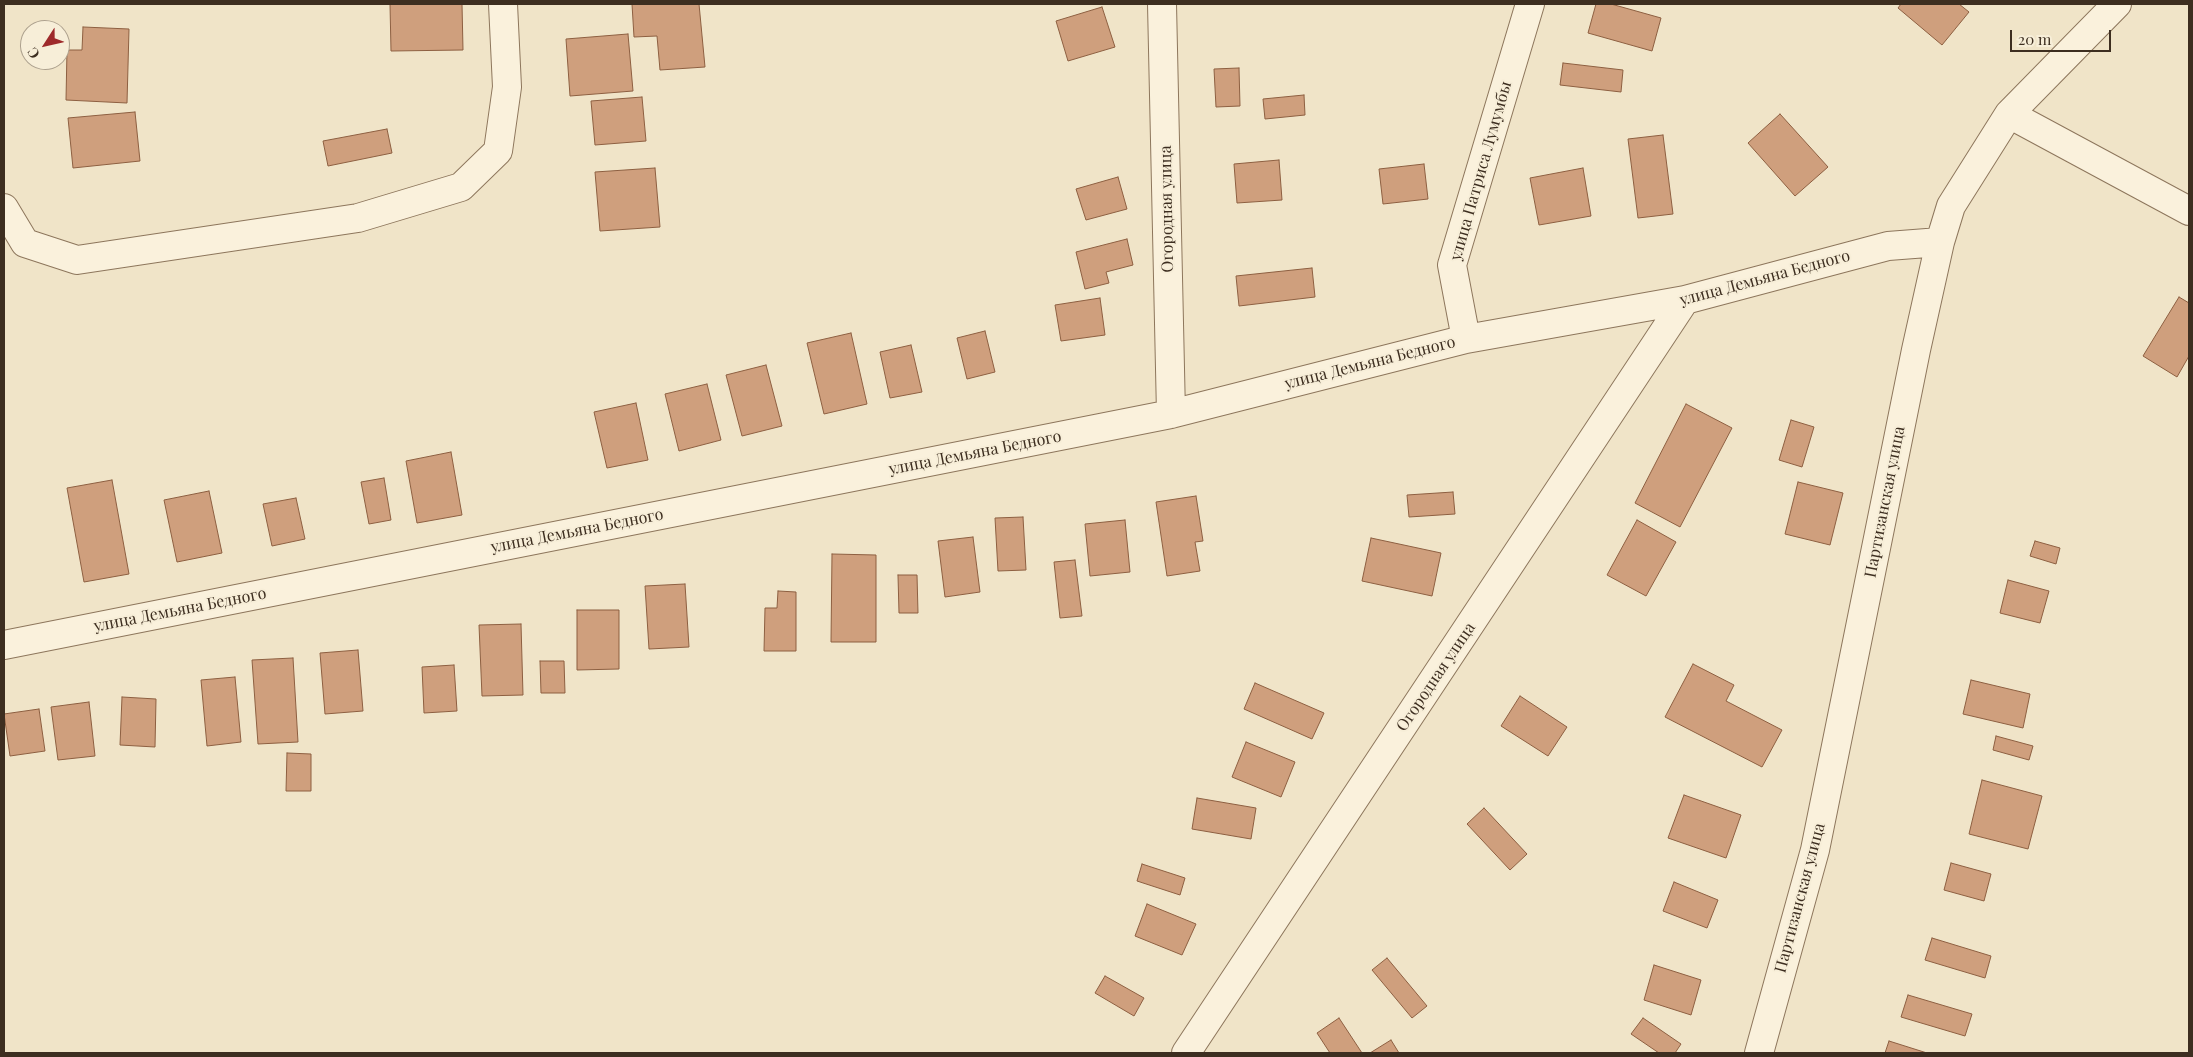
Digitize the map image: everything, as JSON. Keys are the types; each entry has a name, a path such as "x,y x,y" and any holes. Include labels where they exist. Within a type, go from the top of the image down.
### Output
{"street":[{"path":"4,208 25,243 77,260 358,218 462,187 498,151 507,87 504,4"},
{"name":"Огородная улица","path":"1162,4 1171,414"},
{"name":"улица Патриса Лумумбы","path":"1466,339 1452,265 1530,4"},
{"name":"Партизанская улица","path":"1759,1053 1815,850 1916,350 1940,242 1951,206 2009,114 2117,4"},
{"path":"2009,114 2189,210"},
{"name":"улица Демьяна Бедного","path":"4,645 1171,414 1466,339 1685,300 1888,246 1940,242"},
{"name":"Огородная улица","path":"1186,1053 1685,300"}],"building":[{"path":"390,4 462,4 463,50 391,51"},
{"path":"632,4 699,4 705,67 660,70 657,36 634,37"},
{"path":"1596,4 1611,4 1661,18 1652,51 1588,33"},
{"path":"1901,4 1959,4 1969,12 1942,45 1898,8"},
{"path":"1102,7 1115,47 1068,61 1056,21"},
{"path":"83,27 129,29 127,103 66,100 67,70 70,70 70,50 82,50"},
{"path":"628,34 633,91 570,96 566,39"},
{"path":"1563,63 1623,70 1621,92 1560,85"},
{"path":"1239,68 1240,106 1216,107 1214,69"},
{"path":"1304,95 1305,115 1265,119 1263,99"},
{"path":"642,97 646,141 595,145 591,101"},
{"path":"135,112 140,161 73,168 68,118"},
{"path":"1780,114 1828,167 1795,196 1748,143"},
{"path":"387,129 392,153 328,166 323,141"},
{"path":"1663,135 1673,214 1638,218 1628,139"},
{"path":"1279,160 1282,200 1237,203 1234,164"},
{"path":"1424,164 1428,199 1383,204 1379,169"},
{"path":"655,168 660,227 600,231 595,172"},
{"path":"1583,168 1591,216 1539,225 1530,178"},
{"path":"1118,177 1127,209 1086,220 1076,189"},
{"path":"1127,239 1133,265 1106,272 1109,283 1085,289 1076,252"},
{"path":"1312,268 1315,297 1239,306 1236,276"},
{"path":"2179,297 2189,303 2189,356 2177,377 2143,356"},
{"path":"1100,298 1105,335 1061,341 1055,305"},
{"path":"985,331 995,372 967,379 957,338"},
{"path":"851,333 867,404 824,414 807,343"},
{"path":"911,345 922,392 890,398 880,352"},
{"path":"766,365 782,426 742,436 726,375"},
{"path":"707,384 721,440 679,451 665,394"},
{"path":"636,403 648,460 607,468 594,412"},
{"path":"1686,404 1732,428 1680,527 1635,503"},
{"path":"1791,420 1814,427 1802,467 1779,460"},
{"path":"451,452 462,515 417,523 406,461"},
{"path":"384,478 391,520 369,524 361,482"},
{"path":"112,480 129,574 84,582 67,488"},
{"path":"1798,482 1843,493 1830,545 1785,534"},
{"path":"209,491 222,553 177,562 164,500"},
{"path":"1453,492 1455,514 1409,517 1407,495"},
{"path":"1196,496 1203,541 1195,542 1200,571 1167,576 1156,502"},
{"path":"296,498 305,539 272,546 263,504"},
{"path":"1023,517 1026,570 998,571 995,518"},
{"path":"1125,520 1130,572 1090,576 1085,524"},
{"path":"1637,520 1676,542 1646,596 1607,575"},
{"path":"973,537 980,592 945,597 938,541"},
{"path":"1371,538 1441,553 1432,596 1362,581"},
{"path":"2035,541 2060,548 2056,564 2030,556"},
{"path":"832,554 876,555 876,642 831,642"},
{"path":"1075,560 1082,616 1060,618 1054,562"},
{"path":"898,575 917,575 918,613 899,613"},
{"path":"2008,580 2049,591 2040,623 2000,613"},
{"path":"685,584 689,647 649,649 645,586"},
{"path":"778,591 796,592 796,651 764,651 765,608 777,608"},
{"path":"577,610 619,610 619,669 577,670"},
{"path":"521,624 523,695 482,696 479,625"},
{"path":"358,650 363,711 325,714 320,653"},
{"path":"293,658 298,742 258,744 252,660"},
{"path":"540,661 564,661 565,693 541,693"},
{"path":"1693,664 1734,685 1726,701 1782,730 1762,767 1665,717"},
{"path":"454,665 457,711 424,713 422,667"},
{"path":"235,677 241,742 207,746 201,680"},
{"path":"1971,680 2030,694 2023,728 1963,714"},
{"path":"1255,683 1324,713 1312,739 1244,709"},
{"path":"1520,696 1567,727 1548,756 1501,726"},
{"path":"122,697 156,699 155,747 120,745"},
{"path":"89,702 95,756 58,760 51,707"},
{"path":"39,709 45,751 10,756 4,714"},
{"path":"1996,736 2033,746 2029,760 1993,750"},
{"path":"1246,742 1295,762 1281,797 1232,777"},
{"path":"287,753 311,754 311,791 286,791"},
{"path":"1982,780 2042,796 2028,849 1969,834"},
{"path":"1684,795 1741,815 1726,858 1668,838"},
{"path":"1197,798 1256,808 1251,839 1192,829"},
{"path":"1484,808 1527,854 1510,870 1467,824"},
{"path":"1951,863 1991,874 1984,901 1944,890"},
{"path":"1142,864 1185,878 1180,895 1137,881"},
{"path":"1674,882 1718,900 1707,928 1663,911"},
{"path":"1147,904 1196,924 1182,955 1135,936"},
{"path":"1932,938 1991,956 1985,978 1925,960"},
{"path":"1387,958 1427,1006 1412,1018 1372,970"},
{"path":"1654,965 1701,980 1691,1015 1644,1000"},
{"path":"1105,976 1144,998 1134,1016 1095,993"},
{"path":"1908,995 1972,1014 1965,1036 1901,1017"},
{"path":"1339,1018 1362,1053 1330,1053 1317,1033"},
{"path":"1643,1018 1681,1044 1675,1053 1659,1053 1631,1034"},
{"path":"1391,1040 1399,1053 1370,1053"},
{"path":"1889,1041 1927,1053 1885,1053"}]}
